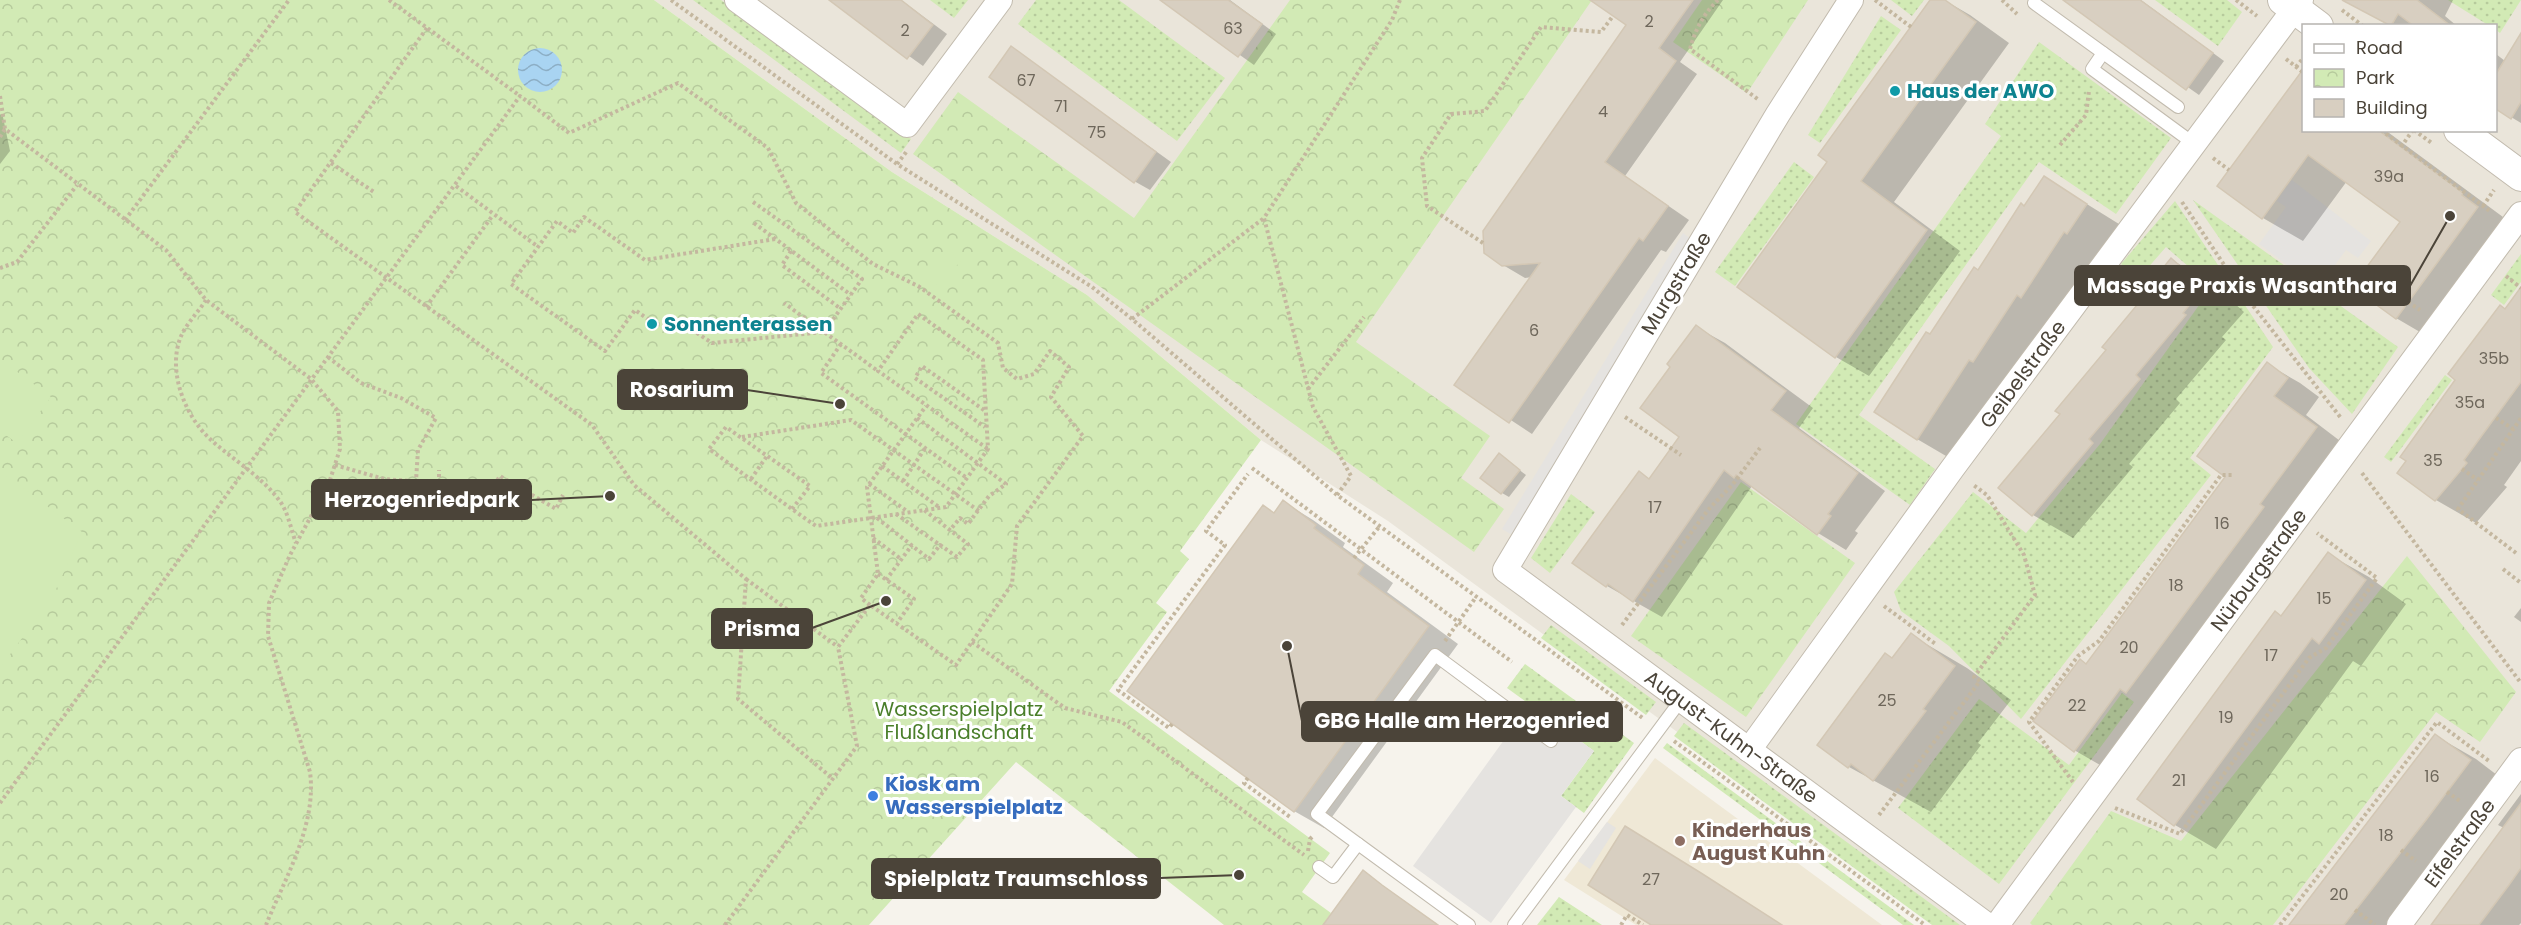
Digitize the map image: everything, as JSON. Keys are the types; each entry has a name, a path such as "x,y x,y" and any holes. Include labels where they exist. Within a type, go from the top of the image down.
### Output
{"street":[{"path":"737,0 908,125 1000,0"},
{"name":"Murgstraße","path":"1505,570 1778,114 1851,0"},
{"name":"Geibelstraße","path":"1749,750 1952,469 2193,143 2307,8"},
{"path":"2462,132 2521,176"},
{"name":"Nürburgstraße","path":"1997,925 2516,221"},
{"name":"August-Kuhn-Straße","path":"1505,570 1987,925"},
{"name":"Eifelstraße","path":"2399,925 2515,768"}],"lane":[{"path":"2034,3 2178,107"},
{"path":"2103,53 2092,69 2193,143"},
{"path":"1469,925 1317,814 1435,655 1551,741"},
{"path":"1514,925 1681,700"},
{"path":"1319,867 1334,878 1358,844"}],"path":[{"path":"125,220 289,0"},
{"path":"388,0 569,133 678,83 768,148 796,203 873,264 918,286 998,343 1003,368 1017,379 1034,374 1050,351 1069,367 1051,397 1083,436 1017,526 1012,584 956,665 861,598 878,574 867,487 926,406"},
{"path":"671,0 897,164 1092,287 1337,495 1924,925"},
{"path":"1132,319 1264,218 1392,20 1400,0"},
{"path":"1718,0 1694,33 1690,49 1778,114"},
{"path":"1874,0 1911,27"},
{"path":"2307,8 2357,24"},
{"path":"1483,243 1427,206 1422,158 1450,114 1485,111 1542,27 1601,32 1613,16"},
{"path":"427,28 296,212 592,425 634,485 746,579 838,647 857,746 725,925"},
{"path":"2296,67 2302,60"},
{"path":"2060,146 2086,115 2092,69"},
{"path":"0,96 5,129 0,137"},
{"path":"0,803 520,96"},
{"path":"5,129 166,250 206,300 311,379 338,411 340,449 329,483 296,543 269,603 268,636 310,772 312,790 305,830 266,925"},
{"path":"2383,132 2482,206 2516,221"},
{"path":"2389,137 2393,132"},
{"path":"2401,146 2412,132"},
{"path":"331,163 374,192"},
{"path":"2166,180 2243,293 2521,683"},
{"path":"0,268 17,262 77,185"},
{"path":"455,186 537,246"},
{"path":"2482,206 2494,189"},
{"path":"753,202 862,279 824,332 712,343 688,327 656,324 635,310 605,351 511,284 556,221 573,233 584,217 645,260 775,239"},
{"path":"426,307 493,215"},
{"path":"1264,218 1313,407 1351,476 1337,495"},
{"path":"754,224 851,295"},
{"path":"791,251 782,265 841,309"},
{"path":"206,300 182,334 174,361 180,388 196,424 211,440 247,467 281,501 296,543"},
{"path":"784,303 988,449"},
{"path":"792,509 810,486 726,427 709,449 792,509 816,526 946,507 988,449 984,410 983,360 918,314 878,371"},
{"path":"1308,389 1364,316"},
{"path":"841,344 820,373 967,478"},
{"path":"328,357 361,382 401,398 436,418 418,450 416,482"},
{"path":"984,410 922,366 915,378 986,427"},
{"path":"1605,403 1681,455"},
{"path":"917,418 1006,484 989,496 968,524 960,518 950,530"},
{"path":"2496,418 2513,429"},
{"path":"2516,553 2457,509 2521,418"},
{"path":"741,437 851,420 979,511"},
{"path":"903,481 926,447"},
{"path":"1607,645 1708,510 1733,484 1760,448"},
{"path":"751,479 767,456"},
{"path":"335,465 384,479 416,482 493,487 500,476 556,509 563,495"},
{"path":"882,466 939,508"},
{"path":"1252,468 1512,662"},
{"path":"1864,835 1980,681 1974,677 2035,595 2024,555 1987,495 1952,469"},
{"path":"2462,469 2478,480"},
{"path":"439,470 439,483"},
{"path":"1172,724 1169,728 1118,690 1225,545 1206,531 1248,474"},
{"path":"2232,475 2221,475 2099,641 2078,656 2029,722 2089,800 2180,834 2309,658 2326,648 2377,578 2297,518"},
{"path":"869,484 909,513"},
{"path":"896,514 957,557 968,544 924,510"},
{"path":"877,518 929,559 940,545"},
{"path":"1354,558 1379,527"},
{"path":"873,538 901,559"},
{"path":"886,580 912,545"},
{"path":"2503,569 2521,583"},
{"path":"878,574 914,599 897,623"},
{"path":"746,579 738,699 832,778"},
{"path":"1863,592 1937,645"},
{"path":"1458,622 1476,597"},
{"path":"838,647 870,605"},
{"path":"972,642 1065,708 1122,722 1306,857"},
{"path":"2280,925 2437,722 2515,768"},
{"path":"1248,778 1244,783 1290,817"},
{"path":"2355,910 2376,925"},
{"path":"1621,925 1627,915 1643,925"}],"shaded area":[{"path":"654,0 2521,0 2521,925 1942,925 1388,521 1261,440 1087,295 892,172"},
{"path":"2292,180 2371,241 2358,258 2346,250 2318,288 2259,244 2286,207 2277,201"},
{"path":"1683,233 1692,240 1514,536 1502,529"},
{"path":"1530,704 1594,751 1561,796 1576,807 1491,923 1413,866"},
{"name":"Kinderhaus August Kuhn","path":"1655,758 1882,925 1636,925 1564,880"},
{"path":"1607,822 1616,828 1590,869 1578,861"}],"green space":[{"name":"Wasserspielplatz Flußlandschaft","path":"0,0 654,0 892,172 1087,295 1261,440 1180,551 1189,559 1156,603 1167,612 1109,691 1330,853 1302,892 1331,913 1323,925 1224,925 1016,762 869,925 0,925"},
{"path":"693,0 721,0 911,139 901,153"},
{"path":"930,0 968,0 954,18"},
{"path":"1036,0 1119,0 1225,78 1177,141 1018,24"},
{"path":"1290,0 1592,0 1356,342 1490,436 1461,478 1504,509 1474,552 913,154 958,92 1134,218"},
{"path":"1702,0 1808,0 1747,93 1673,42"},
{"path":"1891,0 1924,0 1912,16"},
{"path":"2155,0 2227,0 2242,12 2218,46"},
{"path":"2448,0 2521,0 2500,33 2497,31 2497,24 2486,24"},
{"path":"1881,16 1901,30 1820,143 1808,135"},
{"path":"2039,42 2171,138 2116,214 2039,162 1859,415 1935,469 1910,505 1796,424 2001,136 1985,124"},
{"path":"1794,162 1814,177 1735,286 1715,272"},
{"path":"2193,200 2398,347 2352,414 2309,368"},
{"path":"2175,201 2273,347 2190,458 2211,475 2021,719 1949,646 1901,611 1894,592 1973,492 2026,533 2100,444 2212,287 2166,247 2139,278 2121,264"},
{"path":"948,251 961,261 938,286 925,278"},
{"path":"2521,254 2521,282 2504,305 2491,295"},
{"path":"0,359 51,397 17,443 0,431"},
{"path":"2445,375 2452,380 2391,462 2384,457"},
{"path":"0,471 82,532 53,596 0,668"},
{"path":"1741,482 1855,563 1746,717 1631,636"},
{"path":"1571,494 1595,512 1550,573 1531,558"},
{"path":"2407,556 2516,692 2480,742 2436,712 2273,925 2032,925 2030,923 2111,811 2181,841"},
{"path":"1551,625 1656,702 1646,715 1541,638"},
{"path":"1525,664 1634,743 1584,813 1561,796 1594,751 1507,688"},
{"path":"2122,693 2134,702 1999,884 1898,808 1979,699 2069,765"},
{"path":"1684,723 1960,925 1932,925 1674,736"},
{"path":"1667,743 1914,925 1903,925 1663,748"},
{"path":"1559,897 1602,925 1537,925"}],"water":[{"path":"540,48 556,54 562,70 556,86 540,92 524,86 518,70 524,54"}],"building":[{"path":"829,0 901,0 933,25 907,59"},
{"path":"1160,0 1228,0 1262,24 1238,57"},
{"path":"1590,0 1693,0 1659,48 1676,61 1605,162 1668,206 1643,241 1639,238 1509,423 1454,385 1540,263 1502,266 1484,253 1483,231 1626,25"},
{"path":"1930,0 1945,0 1976,22 1861,181 1927,230 1835,358 1737,287 1827,162 1818,155"},
{"path":"2063,0 2140,0 2213,53 2186,90"},
{"path":"2342,0 2417,0 2448,24 2411,24 2398,14 2392,24 2387,24"},
{"path":"2521,33 2521,102 2511,119 2497,110 2497,72"},
{"path":"1011,46 1156,152 1134,183 989,77"},
{"path":"2302,71 2302,132 2381,132 2463,193 2462,195 2478,207 2396,319 2352,287 2400,222 2308,155 2262,219 2217,186"},
{"path":"2044,176 2087,204 2067,234 2064,232 2021,298 2017,295 1973,362 1969,360 1917,440 1874,412 1926,332 1930,334 1974,267 1978,270 2021,203 2024,206"},
{"path":"2171,258 2204,287 2183,313 2186,315 2136,375 2140,379 2089,439 2093,443 2032,516 1998,488 2060,414 2055,411 2106,350 2102,347 2152,287 2149,285"},
{"path":"2521,287 2521,382 2464,460 2467,463 2435,501 2397,473 2406,461 2400,457 2455,380 2448,374 2500,305 2505,309"},
{"path":"1696,325 1786,391 1771,410 1858,473 1828,514 1831,516 1817,535 1736,475 1734,478 1724,470 1633,602 1608,584 1606,587 1572,563 1639,471 1649,479 1679,437 1640,408 1670,367 1667,364"},
{"path":"2267,362 2288,378 2274,396 2317,427 2260,504 2264,507 2126,693 2120,689 2074,752 2033,721 2080,659 2086,664 2225,477 2197,456"},
{"path":"1499,453 1520,470 1501,494 1480,478"},
{"path":"1283,500 1316,525 1314,528 1364,565 1358,574 1429,626 1294,812 1127,691 1263,505 1274,513"},
{"path":"2328,552 2366,580 2319,644 2312,638 2174,826 2137,799 2275,611 2281,616"},
{"path":"1911,633 1955,666 1923,709 1926,711 1873,781 1851,764 1848,768 1817,745 1885,653 1892,658"},
{"path":"2435,734 2471,760 2426,820 2344,925 2289,925"},
{"path":"2521,803 2521,868 2509,885 2479,925 2431,925"},
{"path":"1625,826 1782,925 1651,925 1588,885"},
{"path":"1363,870 1382,885 1438,925 1323,925"}],"place":[{"name":"Haus der AWO","path":"1895,91"},
{"name":"Massage Praxis Wasanthara","path":"2450,216"},
{"name":"Sonnenterassen","path":"652,324"},
{"name":"Rosarium","path":"840,404"},
{"name":"Herzogenriedpark","path":"610,496"},
{"name":"Prisma","path":"886,601"},
{"name":"GBG Halle am Herzogenried","path":"1287,646"},
{"name":"Kiosk am Wasserspielplatz","path":"873,796"},
{"name":"Kinderhaus August Kuhn","path":"1680,841"},
{"name":"Spielplatz Traumschloss","path":"1239,875"}]}
